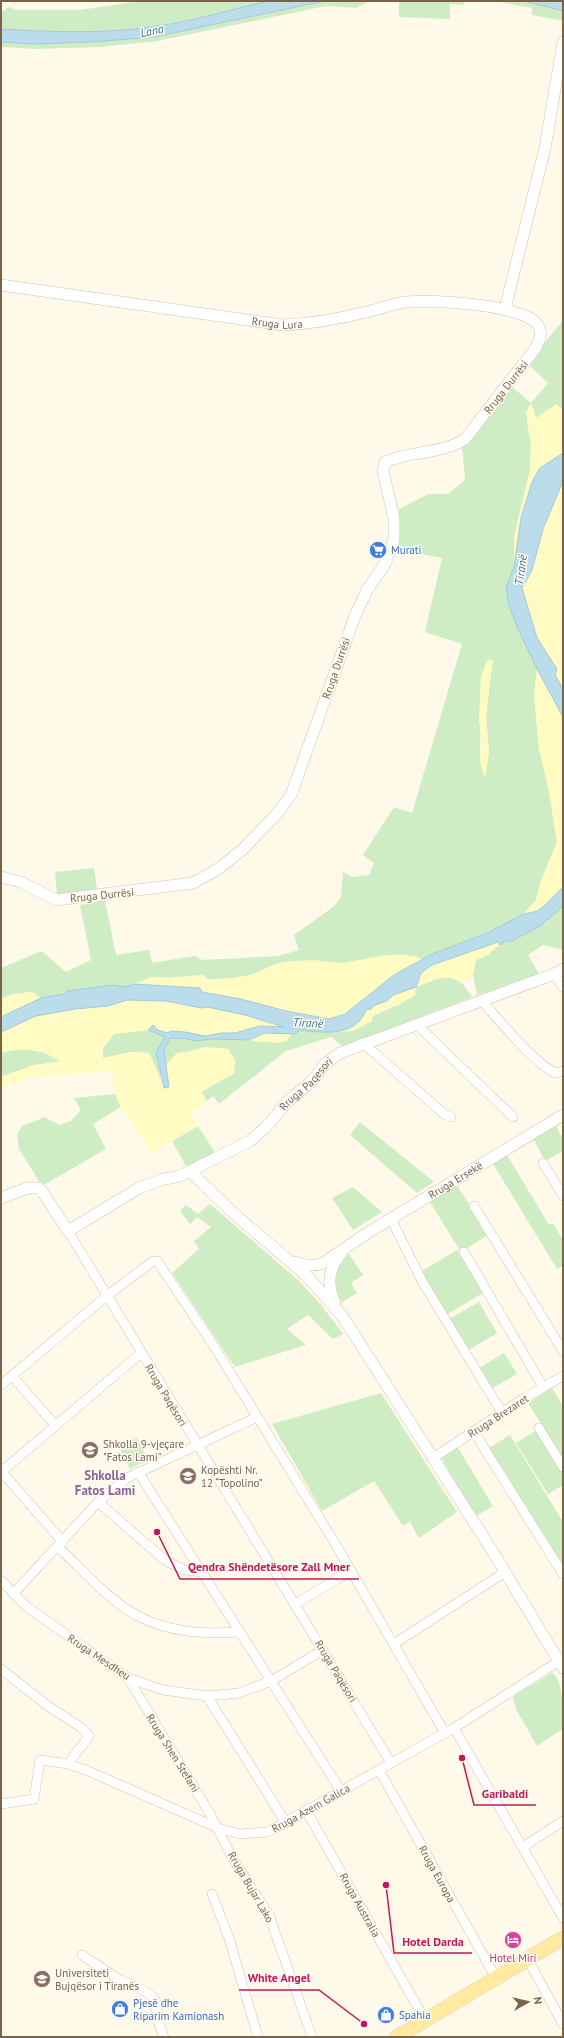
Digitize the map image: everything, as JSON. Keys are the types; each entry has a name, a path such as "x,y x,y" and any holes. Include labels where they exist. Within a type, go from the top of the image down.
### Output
{"main road":[{"path":"397,2037 563,1938"},
{"path":"414,2037 563,1949"}],"street":[{"path":"505,309 544,154 563,42"},
{"name":"Rruga Lura","path":"1,285 282,325 313,322 362,313 406,302 421,301 505,309 534,321 540,329 541,334"},
{"name":"Rruga Durrësi","path":"1,877 12,879 29,886 56,900 172,887 193,883 218,869 231,859 276,815 291,795 361,601 385,564 392,550 395,529 383,471 385,462 398,456 449,447 465,439 535,349 541,334"},
{"path":"558,971 563,987"},
{"name":"Rruga Paqesori","path":"68,1231 139,1188 160,1180 180,1176 250,1142 267,1126 288,1101 311,1082 326,1063 340,1053 363,1043 558,971"},
{"path":"481,1000 514,1037 545,1066 555,1073 563,1071"},
{"path":"416,1024 513,1117"},
{"path":"363,1043 444,1114 451,1117"},
{"name":"Rruga Ersekë","path":"327,1267 349,1246 563,1115"},
{"path":"543,1163 563,1196"},
{"path":"190,1171 232,1212 314,1283 343,1317"},
{"path":"1,1198 28,1188 38,1188 42,1191 68,1231"},
{"path":"474,1206 563,1351"},
{"path":"391,1219 413,1265 502,1413"},
{"name":"Rruga Paqësori","path":"68,1231 108,1295 141,1353 197,1445 324,1650 391,1763"},
{"path":"464,1252 544,1387"},
{"path":"1,1385 108,1295 152,1262 158,1261 212,1343 351,1571 445,1733"},
{"path":"290,1261 304,1266 327,1267"},
{"path":"314,1283 314,1276 327,1267"},
{"path":"327,1267 332,1296 343,1317 562,1663"},
{"path":"141,1353 1,1471 61,1545 113,1597 137,1615 166,1627 182,1631 218,1633 240,1632"},
{"path":"12,1376 55,1426"},
{"name":"Rruga Brezaret","path":"433,1458 502,1413 563,1376"},
{"path":"13,1594 61,1545 98,1502 121,1482 138,1472 257,1417"},
{"path":"539,1428 563,1467"},
{"path":"474,1432 563,1574"},
{"path":"138,1472 341,1791"},
{"path":"98,1502 166,1561 185,1570 202,1572"},
{"path":"295,1604 351,1571"},
{"path":"394,1644 505,1572"},
{"name":"Rruga Mesdheu","path":"1,1580 13,1594 37,1614 128,1678 163,1690 207,1696 239,1693 271,1681 324,1650"},
{"name":"Rruga Azem Galica","path":"1,1804 34,1799 40,1760 68,1764 105,1777 218,1828 240,1834 268,1832 307,1812 341,1791 454,1728 562,1663"},
{"path":"1,1669 48,1706 82,1728 89,1736 68,1764"},
{"name":"Rruga Shen Stefani","path":"128,1678 218,1828"},
{"path":"207,1696 286,1823"},
{"path":"454,1728 563,1918"},
{"name":"Rruga Europa","path":"379,1770 496,1978"},
{"name":"Rruga Australia","path":"307,1812 425,2020"},
{"path":"523,1847 563,1821"},
{"name":"Rruga Bujar Lako","path":"218,1828 233,1859 269,1915 312,2037"},
{"path":"212,1894 229,1938 258,2037"},
{"path":"82,1955 120,1980 153,1997 156,2002 157,2018 164,2037"},
{"path":"532,1967 563,2024"}],"green space":[{"path":"140,1 270,1 181,22 114,31 76,32 1,29 1,12 9,7 16,10 80,10"},
{"path":"325,1 369,1 356,8 326,6 157,41 99,47 36,49 1,47 1,42 35,44 92,42 154,37"},
{"path":"399,1 464,1 464,5 450,4 450,19 399,17"},
{"path":"495,1 524,1 563,11 563,21 532,15 532,8"},
{"path":"563,320 563,408 549,409 536,418 531,404 527,423 531,444 530,470 514,537 514,567 506,587 509,606 537,669 534,696 539,748 549,791 557,842 542,878 536,900 524,914 511,922 422,959 412,956 392,955 340,963 292,961 276,964 251,975 235,978 208,979 202,975 170,978 152,977 126,987 113,985 67,991 65,994 41,998 32,992 13,994 1,999 1,968 42,951 66,972 91,960 80,905 105,900 116,955 149,950 152,963 195,956 202,960 278,956 299,950 294,935 333,907 341,897 343,872 352,877 369,875 374,863 363,855 394,807 412,813 462,644 425,632 442,558 397,549 400,533 399,509 428,494 448,494 465,480 462,447 511,386 531,403 548,383 528,364","holes":["492,660 486,715 489,753 480,763 481,676"]},
{"path":"94,868 97,889 57,894 55,872"},
{"path":"563,906 563,950 543,945 528,955 539,974 477,995 473,975 476,960 490,954 490,952 506,940 510,942 540,926"},
{"path":"452,977 462,983 472,997 344,1047 331,1037 286,1051 219,1104 213,1096 207,1101 201,1092 234,1073 235,1061 228,1049 204,1047 189,1052 177,1053 165,1066 164,1051 170,1038 195,1041 211,1039 249,1040 258,1042 291,1035 300,1030 335,1032 400,1004 416,987 437,979"},
{"path":"148,1030 165,1037 156,1053 161,1080 149,1053 131,1052 103,1058 103,1048 114,1034"},
{"path":"17,1049 37,1049 62,1062 34,1065 1,1077 1,1053"},
{"path":"115,1094 121,1107 93,1124 106,1149 42,1186 19,1149 17,1135 22,1126 45,1117 59,1125 71,1121 81,1110 74,1098"},
{"path":"360,1122 434,1182 417,1193 350,1135"},
{"path":"198,1126 216,1154 186,1166 172,1141"},
{"path":"556,1126 563,1139 563,1151 545,1161 533,1138"},
{"path":"507,1155 549,1225 553,1223 563,1240 563,1266 557,1269 493,1164"},
{"path":"457,1185 488,1235 461,1252 430,1202"},
{"path":"353,1187 382,1212 353,1230 332,1198"},
{"path":"210,1204 299,1281 322,1306 343,1334 333,1339 308,1315 287,1329 306,1345 235,1367 172,1273 199,1249 194,1241 211,1227 197,1217 190,1224 180,1211 186,1205 198,1214"},
{"path":"457,1250 483,1293 446,1315 420,1272"},
{"path":"349,1254 363,1275 351,1283 357,1293 341,1303 336,1290 336,1270 343,1259"},
{"path":"479,1302 497,1333 467,1351 449,1319"},
{"path":"504,1353 517,1374 491,1389 479,1368"},
{"path":"552,1388 563,1406 563,1459 528,1403"},
{"path":"381,1393 457,1512 419,1538 410,1522 403,1526 374,1481 322,1511 272,1424"},
{"path":"537,1430 563,1472 563,1485 548,1494 516,1443"},
{"path":"510,1435 563,1522 563,1569 489,1448"},
{"path":"137,1438 148,1460 130,1469 119,1446"},
{"path":"457,1446 493,1506 476,1516 440,1456"},
{"path":"552,1673 559,1682 561,1690 563,1729 537,1746 516,1709 513,1696"}],"sand":[{"path":"531,403 536,418 557,404 561,409 563,408 563,453 540,468 527,497 521,518 514,567 514,537 530,470 531,444 526,412"},
{"path":"563,481 563,689 555,675 552,660 537,638 522,588 532,570 543,529"},
{"path":"493,660 486,715 489,753 485,779 480,763 481,733 479,720 481,676 487,661"},
{"path":"537,669 563,717 563,887 546,904 536,910 524,914 536,900 542,878 557,842 549,791 539,748 534,696"},
{"path":"498,942 500,945 490,952 490,954 476,960 473,975 462,983 450,978 439,978 428,982 416,987 415,995 400,1004 374,1014 371,1022 353,1031 335,1032 345,1029 357,1022 364,1015 366,1010 381,1001 387,1001 393,995 408,991 421,973 432,965"},
{"path":"387,955 415,956 422,959 394,975 345,1014 329,1019 286,1011 241,999 202,992 200,988 134,984 152,977 170,978 202,975 208,979 224,979 250,975 285,962 313,960 342,963"},
{"path":"32,992 41,998 1,1017 1,999 13,994"},
{"path":"141,999 183,1003 201,1008 207,1007 245,1015 285,1027 260,1026 235,1033 222,1033 205,1036 185,1032 167,1033 158,1030 153,1025 148,1030 114,1034 103,1048 103,1058 131,1052 149,1053 164,1088 169,1087 165,1066 177,1053 209,1048 221,1048 228,1049 235,1061 234,1073 201,1092 207,1101 190,1114 198,1126 152,1153 121,1107 115,1094 112,1071 29,1078 1,1087 1,1077 34,1065 61,1061 54,1057 32,1050 17,1050 1,1053 2,1030 36,1016 75,1009 108,1006 127,1000"},
{"path":"265,1033 295,1034 291,1035 287,1041 275,1043 249,1040"}],"water":[{"name":"Lana","path":"270,1 325,1 154,37 92,42 35,44 1,42 1,29 76,32 114,31 166,25"},
{"path":"524,1 563,1 563,11"},
{"name":"Tiranë","path":"563,453 563,481 543,529 532,570 522,588 537,638 557,669 555,675 563,689 563,717 537,669 518,629 509,606 506,587 514,567 521,518 532,482 540,468"},
{"name":"Tiranë","path":"563,887 563,906 540,926 510,942 506,940 500,945 498,942 432,965 421,973 416,987 393,995 387,1001 366,1010 361,1019 355,1025 347,1029 329,1032 300,1030 295,1034 265,1033 249,1040 211,1039 195,1041 170,1038 164,1051 169,1087 164,1088 156,1053 165,1037 148,1030 153,1025 158,1030 167,1033 171,1031 185,1032 205,1036 222,1033 235,1033 260,1026 284,1027 245,1015 207,1007 201,1008 166,1001 127,1000 108,1006 75,1009 36,1016 1,1032 1,1017 41,998 64,994 67,991 113,985 126,987 134,984 200,988 202,992 241,999 286,1011 329,1019 345,1014 394,975 430,955 489,932 524,914 537,911"}],"place":[{"name":"Murati","path":"378,550"},
{"name":"Shkolla 9-vjeçare \"Fatos Lami\"","path":"90,1450"},
{"name":"Kopështi Nr. 12 “Topolino”","path":"188,1476"},
{"name":"Qendra Shëndetësore Zall Mner","path":"157,1532"},
{"name":"Garibaldi","path":"462,1758"},
{"name":"Hotel Darda","path":"386,1885"},
{"name":"Hotel Miri","path":"513,1940"},
{"name":"Universiteti Bujqësor i Tiranës","path":"42,1979"},
{"name":"Pjesë dhe Riparim Kamionash","path":"120,2009"},
{"name":"Spahia","path":"386,2015"},
{"name":"White Angel","path":"364,2024"}],"district":[{"name":"Shkolla Fatos Lami","path":"105,1482"}]}
